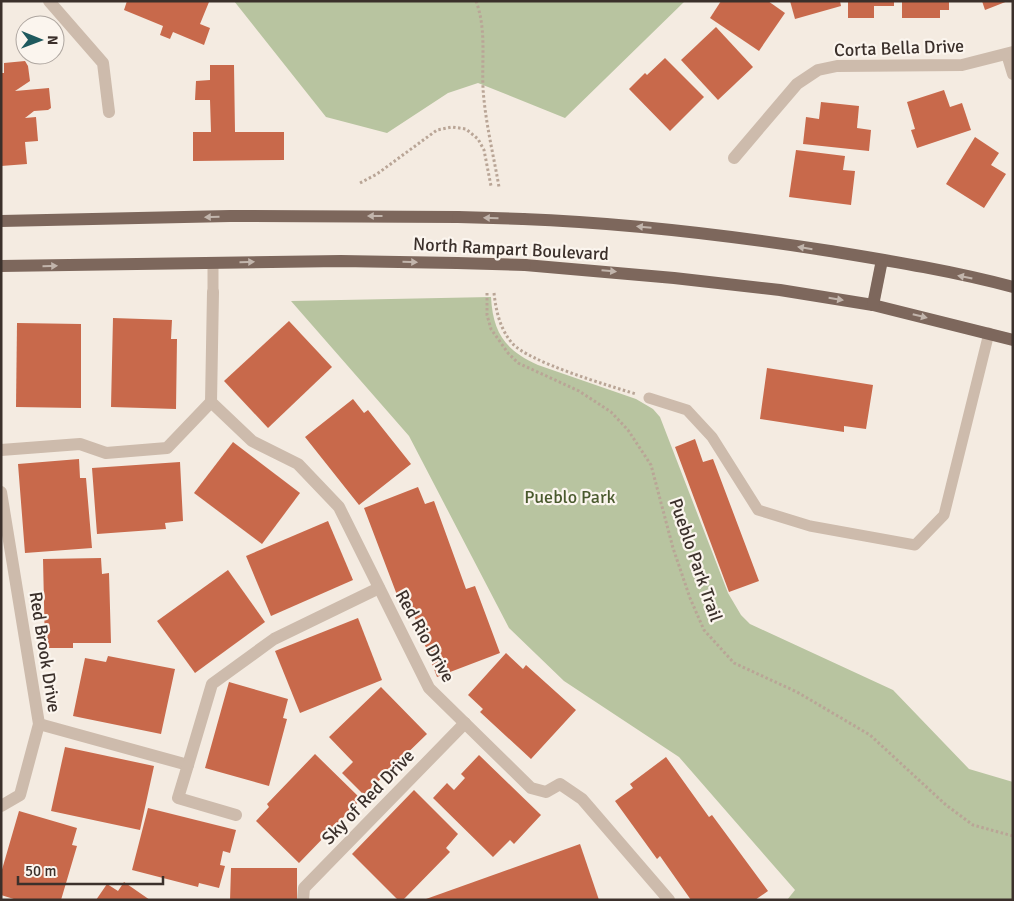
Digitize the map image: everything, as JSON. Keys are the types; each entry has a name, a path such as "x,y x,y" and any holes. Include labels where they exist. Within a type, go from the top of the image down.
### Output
{"main road":[{"name":"North Rampart Boulevard","path":"1,221 239,216 458,217 572,221 777,243 882,260 1013,287"},
{"path":"873,305 882,260"},
{"name":"North Rampart Boulevard","path":"1,266 341,261 457,262 525,265 674,278 780,290 873,305 1013,340"}],"street":[{"path":"49,1 103,63 109,112"},
{"path":"1010,53 1013,74"},
{"name":"Corta Bella Drive","path":"734,158 797,84 818,70 837,66 962,65 1010,53"},
{"path":"1,450 80,444 106,452 167,448 211,402 213,292"},
{"name":"Red Rio Drive","path":"211,402 252,441 298,464 339,508 429,688 531,788 546,792 560,784 582,799 667,897"},
{"name":"Red Brook Drive","path":"1,492 39,724 20,795 1,806"},
{"path":"236,815 178,798 212,684 274,639 379,588"},
{"name":"Sky of Red Drive","path":"303,900 304,888 465,723"},
{"path":"39,724 188,766"},
{"path":"653,900 667,897"}],"lane":[{"path":"213,263 213,292"},
{"path":"648,398 687,410 712,437 758,510 810,526 915,546 944,516 989,333"}],"path":[{"path":"476,1 480,10 483,33 484,99 499,187"},
{"path":"360,183 377,174 437,130 452,127 466,129 478,139 484,150 491,186"},
{"name":"Pueblo Park Trail","path":"486,293 487,315 491,329 508,353 518,363 579,391 611,412 628,430 651,466 673,548 690,598 704,630 734,663 797,692 870,735 946,805 973,825 1013,836"},
{"path":"494,293 496,311 502,328 512,344 520,350 542,361 648,398"}],"green space":[{"path":"234,1 685,1 565,118 478,83 448,93 387,133 326,117"},
{"name":"Pueblo Park","path":"491,297 492,310 498,330 503,339 517,353 538,365 636,399 653,409 660,417 728,593 741,615 750,624 893,690 969,769 1013,782 1013,900 787,900 795,890 679,757 564,681 509,628 409,436 291,301"}],"building":[{"path":"127,1 209,2 200,24 210,28 204,45 173,32 170,39 160,35 163,26 124,10"},
{"path":"721,1 768,1 785,13 759,51 710,18"},
{"path":"790,1 840,1 841,6 795,19"},
{"path":"848,1 894,1 894,6 874,6 874,18 848,18"},
{"path":"902,1 949,1 949,10 940,10 940,18 902,18"},
{"path":"982,1 1008,1 985,10"},
{"path":"716,27 753,67 718,100 681,60"},
{"path":"665,58 704,97 670,131 629,89 645,73 647,75"},
{"path":"15,62 15,65 28,66 30,81 15,91 49,88 51,108 34,111 25,118 36,117 38,141 25,142 27,164 1,166 1,73 4,73 4,63"},
{"path":"210,65 234,65 235,132 284,132 284,160 193,161 193,132 211,132 210,100 195,100 196,81 210,80"},
{"path":"944,90 950,107 962,103 971,130 917,148 911,130 915,129 907,102"},
{"path":"821,102 859,106 857,128 871,130 869,151 803,144 806,117 819,119"},
{"path":"975,137 999,153 991,165 1006,174 984,208 946,184"},
{"path":"796,150 845,156 843,170 855,171 851,205 789,197"},
{"path":"113,318 172,320 171,339 177,339 176,409 111,407"},
{"path":"289,321 332,367 268,428 224,381"},
{"path":"17,323 81,324 81,408 16,407"},
{"path":"767,368 873,385 866,429 844,426 844,432 760,419"},
{"path":"353,399 364,413 368,410 411,464 359,505 305,437"},
{"path":"695,439 703,462 713,459 759,581 729,592 675,447"},
{"path":"233,442 300,493 262,544 194,493"},
{"path":"79,459 80,478 86,478 92,548 25,553 18,464"},
{"path":"180,462 183,521 165,523 166,529 97,534 92,468"},
{"path":"418,487 425,504 434,501 466,589 475,586 500,653 437,677 405,592 397,595 364,508"},
{"path":"328,521 353,580 271,616 246,556"},
{"path":"101,558 102,574 109,573 111,643 73,643 73,648 45,648 43,559"},
{"path":"228,570 265,622 195,673 157,621"},
{"path":"358,618 382,680 300,713 275,651"},
{"path":"506,653 523,669 526,665 576,710 531,759 480,712 483,709 468,695"},
{"path":"108,656 175,669 161,734 73,716 85,658 106,662"},
{"path":"229,682 288,699 283,718 287,719 269,786 205,768"},
{"path":"381,687 427,734 364,795 342,773 353,762 329,737"},
{"path":"65,747 154,766 140,830 51,811"},
{"path":"315,754 361,799 299,863 256,821 269,807 267,804"},
{"path":"479,755 541,815 514,844 510,840 493,857 433,798 447,783 454,790 465,778 461,774"},
{"path":"666,757 709,817 712,815 768,891 755,900 691,900 660,856 657,859 615,801 633,788 630,784"},
{"path":"414,790 458,834 446,848 450,852 403,900 398,900 352,854"},
{"path":"148,808 236,830 230,853 223,851 220,865 225,866 219,888 199,883 198,887 132,870"},
{"path":"19,811 77,828 72,845 77,846 61,900 17,900 1,895 1,873"},
{"path":"580,844 599,900 426,900 426,899"},
{"path":"231,868 297,868 297,900 230,900"},
{"path":"124,882 150,900 96,900 107,884 118,891"}]}
